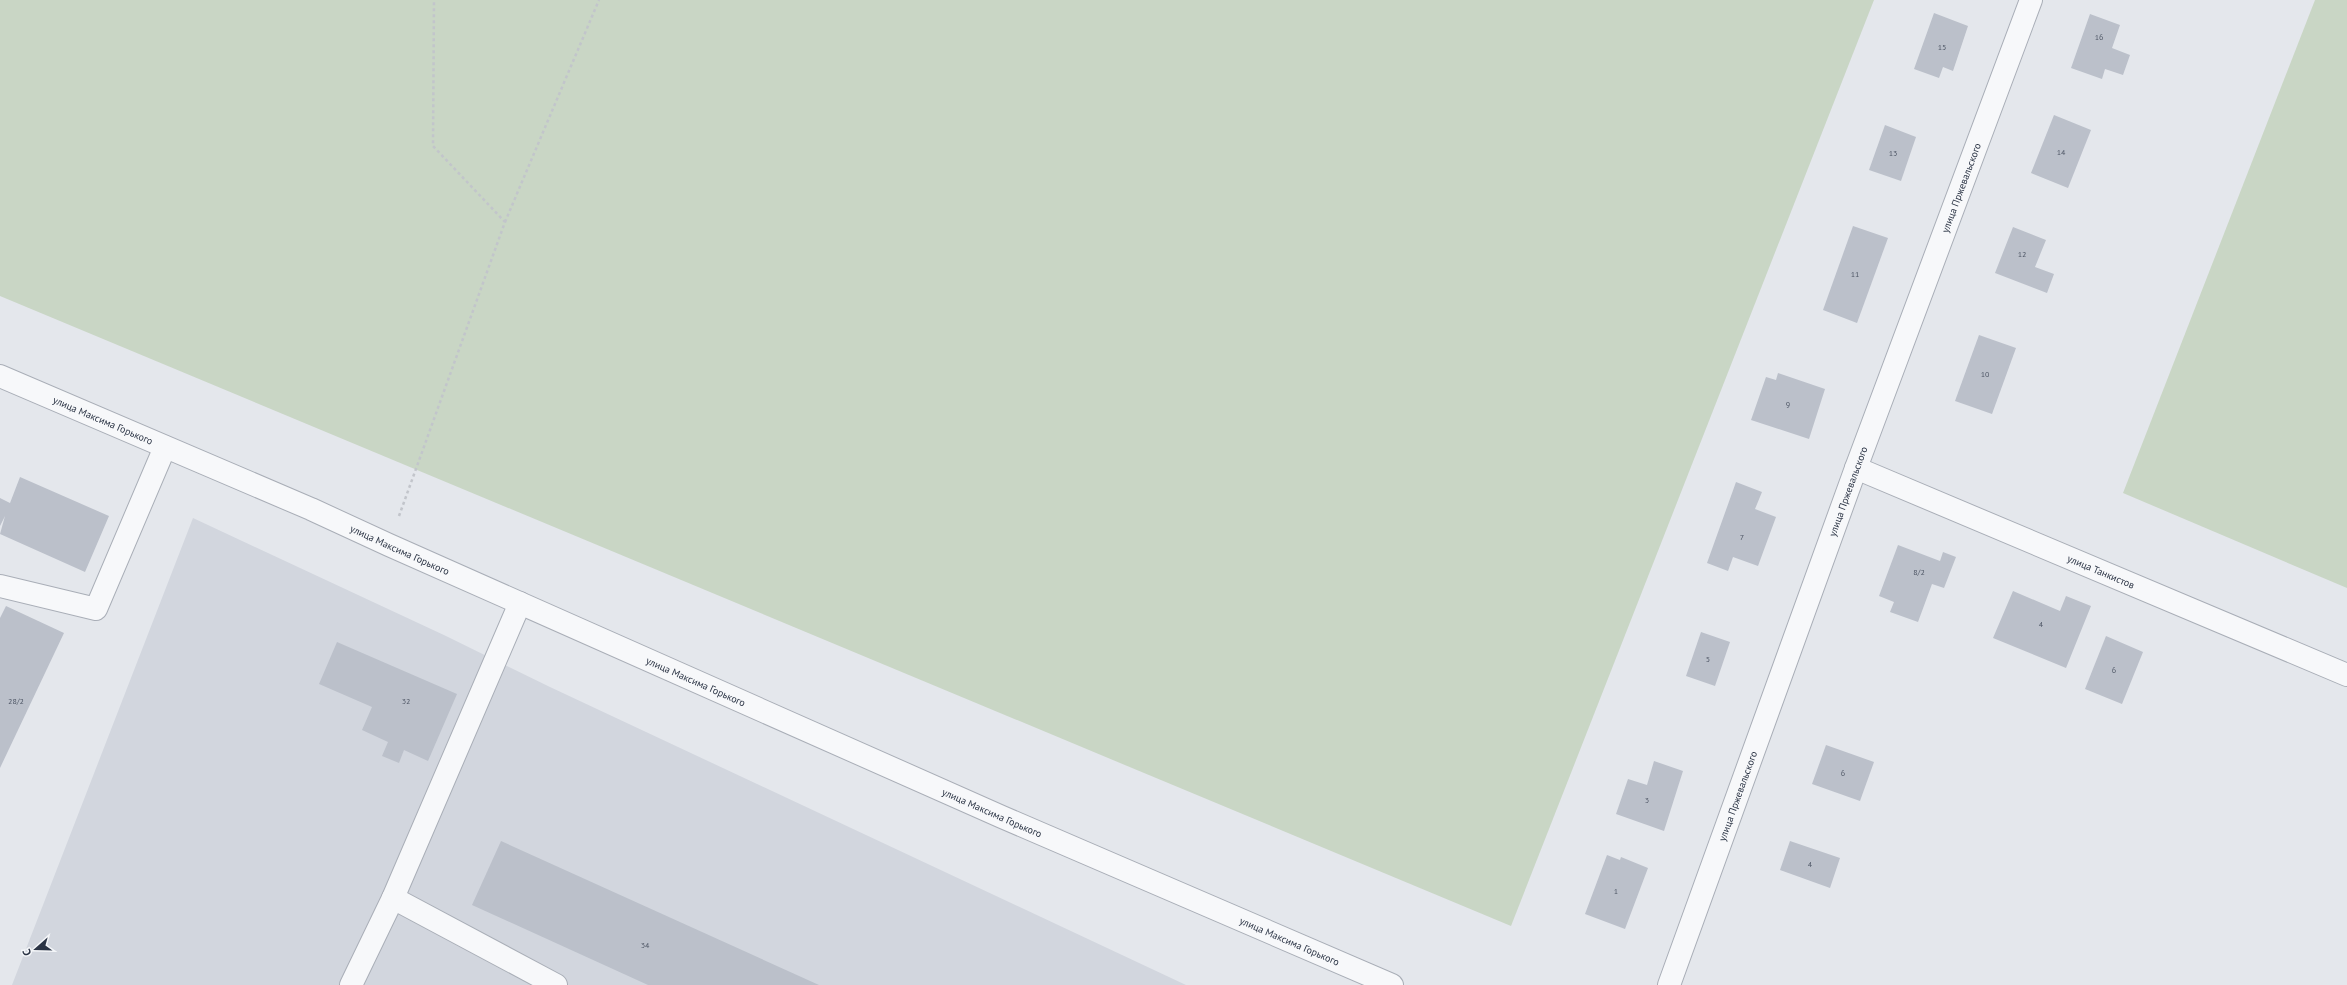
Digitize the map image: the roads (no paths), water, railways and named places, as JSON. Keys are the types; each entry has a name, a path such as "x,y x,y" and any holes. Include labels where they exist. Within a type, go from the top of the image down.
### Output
{"street":[{"name":"улица Пржевальского","path":"1668,985 1856,468 2031,0"},
{"name":"улица Максима Горького","path":"0,376 311,509 1002,817 1392,985"},
{"path":"0,586 96,609 165,447"},
{"name":"улица Танкистов","path":"1856,468 2347,675"},
{"path":"351,985 393,898 520,603"},
{"path":"393,898 556,985"}]}
